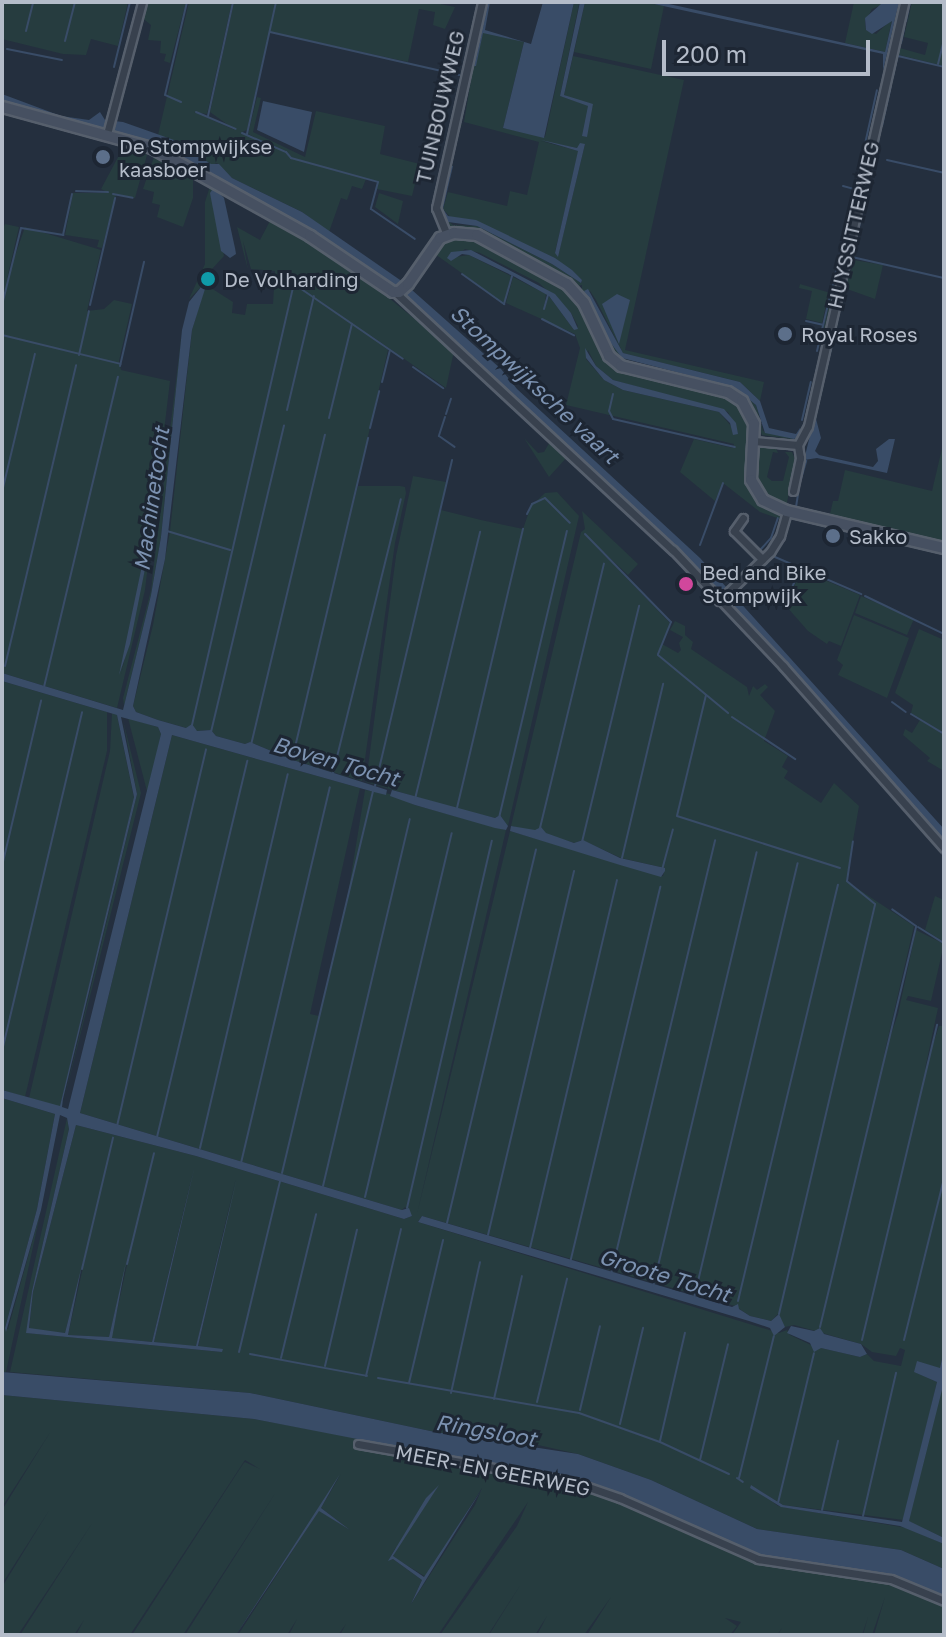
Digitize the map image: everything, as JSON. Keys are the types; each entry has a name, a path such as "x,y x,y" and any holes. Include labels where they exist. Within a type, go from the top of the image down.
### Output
{"street":[{"path":"109,128 142,2"},
{"name":"TUINBOUWWEG","path":"447,235 436,208 482,2"},
{"name":"HUYSSITTERWEG","path":"793,491 800,458 798,445 808,426 904,2"},
{"path":"2,107 109,128 206,177 401,289 512,399 652,529 783,666 944,848"},
{"path":"401,289 435,243 447,235 466,232 477,235 559,277 584,303 605,350 614,361 649,375 728,392 742,401 751,413 754,441 749,472 754,488 763,500 787,511 944,548"},
{"path":"754,441 798,445"},
{"path":"720,600 762,559 780,536 787,511"},
{"path":"743,518 734,531 762,559"},
{"name":"MEER- EN GEERWEG","path":"358,1444 574,1482 620,1498 758,1559 891,1579 944,1601"}],"green space":[{"path":"2,2 128,2 118,46 91,39 86,55 63,54 2,39"},
{"path":"144,2 186,2 170,63 164,61 166,54 160,53 161,41 148,40 151,25 141,17"},
{"path":"189,2 232,2 207,114 194,112 235,130 210,112 234,2 431,2 455,7 445,29 433,25 435,12 419,9 408,62 269,32 247,130 242,132 268,144 248,134 257,97 261,98 253,132 305,157 316,111 385,126 380,154 420,164 412,196 377,189 377,182 366,179 362,189 352,186 347,200 341,198 329,232 302,212 232,178 217,163 212,165 158,135"},
{"path":"484,2 475,68 483,32 524,42 503,128 545,137 574,2 579,4 560,96 594,107 564,95 573,56 684,80 625,350 764,382 760,401 740,382 623,353 596,300 590,291 585,292 610,342 627,361 734,387 756,405 763,431 795,439 801,427 798,440 762,435 752,406 738,393 622,362 613,355 582,294 582,285 575,287 548,266 477,231 446,227 442,215 453,225 477,226 552,264 581,283 582,280 556,259 464,219 452,219 443,209 448,192 507,206 510,191 527,195 539,142 464,122 472,74 460,123 463,126 457,124","holes":["541,141 577,148 585,144 558,256 555,252 579,151"]},
{"path":"585,2 644,2 664,6 651,69 574,52"},
{"path":"854,2 888,2 872,9 865,22 866,30 876,34 892,19 885,52 845,43"},
{"path":"912,2 944,2 944,66 899,55 898,50 893,80 889,79 896,47 925,55 928,43 904,37"},
{"path":"125,144 147,155 135,198 113,193 116,195 102,248 97,247 99,240 65,235 73,193 109,193 101,189"},
{"path":"155,154 193,175 193,198 183,227 157,217 160,205 152,203 154,192 143,189"},
{"path":"211,183 224,256 201,281 203,288 211,288 233,302 232,313 245,315 247,304 273,304 275,271 251,269 243,241 248,270 237,227 260,240 271,219 346,263 454,351 446,388 370,335 388,350 348,523 358,486 400,486 405,487 406,493 395,543 362,781 293,760 250,742 245,744 216,736 211,730 197,731 158,720 136,712 133,706 153,625 170,531 192,330 204,289 201,287 189,299 205,264 205,202"},
{"path":"379,193 403,201 398,224 375,207"},
{"path":"862,208 846,278 849,278 854,260 883,265 875,299 847,289 844,285"},
{"path":"5,224 19,227 7,279 25,227 101,250 87,311 104,309 114,300 132,304 119,361 121,370 170,381 145,590 117,708 2,673 2,231","holes":["156,464 146,564 121,675 148,537"]},
{"path":"453,238 472,238 559,282 580,306 623,372 721,394 734,401 750,427 746,474 750,490 764,507 784,514 783,520 760,512 723,483 715,501 680,472 694,439 733,448 734,444 566,405 580,348 575,334 506,303 513,277 546,294 544,310 549,296 574,330 578,326 571,313 539,283 480,253 465,249 455,257 469,255 511,276 504,303 432,252","holes":["588,350 596,366 613,380 728,412 738,434 719,412 623,390 604,380 586,359"]},
{"path":"800,284 834,294 818,351 831,296 828,296 822,323 806,319 812,291 799,288"},
{"path":"182,330 161,537 151,595 124,706 123,698 151,590"},
{"path":"524,438 538,453 544,452 551,440 568,456 549,477"},
{"path":"944,440 944,541 830,514 833,501 838,501 845,470 932,491"},
{"path":"775,446 778,453 773,452 767,477 772,481 783,481 789,457 785,452 792,452 796,461 786,507 769,499 756,482 755,454 761,447"},
{"path":"413,476 446,482 441,510 481,520 523,529 531,506 545,493 557,492 579,516 508,826 500,815 495,818 457,809 366,782 396,556"},
{"path":"582,511 638,564 628,575 583,533 670,623 662,644 678,653 681,650 679,643 683,637 670,630 675,621 685,626 685,635 693,642 691,649 747,687 749,696 753,686 757,690 765,684 768,687 760,695 775,711 764,741 788,756 782,767 788,771 784,778 821,803 834,783 859,806 846,881 914,926 884,1055 898,1014 916,930 944,944 931,1001 908,996 906,1000 938,1008 925,1069 939,1026 944,1026 944,1350 940,1368 915,1372 937,1382 904,1520 783,1505 752,1486 778,1506 907,1528 944,1544 944,1569 901,1550 757,1529 651,1480 578,1454 538,1445 435,1432 250,1393 10,1372 67,1118 69,1129 32,1291 27,1333 222,1352 198,1347 236,1178 196,1347 154,1342 193,1172 152,1342 111,1338 134,1233 109,1337 68,1335 91,1231 65,1333 29,1330 33,1292 76,1125 196,1156 404,1219 412,1216 405,1207 402,1210 80,1113 172,735 360,788 310,1014 319,1016 346,906 365,790 390,794 415,805 506,830 417,1214 510,831 663,876 665,868 621,858 582,840 575,843 511,826 581,532 585,529","holes":["422,1216 735,1306 750,1316 771,1321 778,1314 785,1327 794,1325 861,1344 872,1352 896,1356 900,1348 905,1350 901,1366 874,1361 867,1354 860,1357 813,1346 790,1335 787,1330 779,1333 418,1222"]},
{"path":"801,570 860,595 841,646 829,641 827,644 808,631 786,606"},
{"path":"861,596 914,619 907,635 855,613"},
{"path":"854,615 909,638 887,698 838,675 843,665 837,660"},
{"path":"919,629 944,640 944,733 911,713 913,705 895,693"},
{"path":"2,681 107,712 107,751 25,1097 2,1090"},
{"path":"112,713 117,715 134,798 60,1107 29,1098 110,751"},
{"path":"128,718 158,727 161,734 148,795"},
{"path":"123,720 141,793 62,1108 137,794"},
{"path":"920,720 944,735 944,771 927,761 930,758 903,735 905,729 912,733"},
{"path":"935,896 944,900 944,942 925,930"},
{"path":"2,1098 55,1114 37,1209 5,1328 8,1329 41,1210 6,1372 2,1372"},
{"path":"944,1374 944,1538 908,1521"},
{"path":"2,1395 254,1419 574,1478 689,1525 790,1561 896,1575 944,1596 944,1635 874,1635 885,1597 872,1635 863,1635 868,1617 862,1635 778,1635 782,1628 777,1635 732,1635 741,1622 725,1618 737,1626 730,1635 587,1635 611,1597 584,1635 537,1635 547,1616 535,1635 489,1635 521,1584 488,1635 440,1635 517,1526 528,1502 438,1635 340,1635 346,1624 338,1635 289,1635 297,1619 287,1635 238,1635 319,1510 350,1530 321,1508 341,1474 236,1635 185,1635 276,1492 183,1635 132,1635 243,1464 245,1462 260,1469 245,1460 130,1635 76,1635 84,1620 74,1635 20,1635 93,1522 18,1635 2,1635 2,1587 50,1509 2,1584 2,1510 51,1431 2,1507","holes":["482,1488 475,1505 411,1604 422,1580 393,1559 389,1560 396,1547 393,1557 426,1577"]}],"water":[{"path":"486,2 490,2 485,30 531,44 543,2 574,2 544,138 503,128 524,42 483,33 476,66 473,66"},
{"path":"580,2 585,2 564,95 593,104 587,137 582,136 588,106 560,96"},
{"path":"645,2 660,2 885,52 892,21 872,34 866,30 865,18 881,4 899,2 883,71 883,54"},
{"path":"2,94 61,116 89,120 100,112 105,120 123,122 174,140 211,164 219,164 232,178 302,212 403,282 501,369 517,389 700,558 944,829 944,843 780,657 673,545 392,284 386,284 146,142 106,128 53,119 2,104"},
{"path":"263,101 312,112 304,152 257,130"},
{"path":"541,140 577,148 580,143 585,144 558,257 555,253 578,151"},
{"path":"450,165 453,166 443,209 448,216 476,220 555,258 572,270 582,280 581,283 552,264 477,226 448,222 440,208"},
{"path":"214,187 224,198 236,254 230,258 221,251 210,193"},
{"path":"471,250 555,294 571,313 578,329 574,330 549,296 515,277 469,255 462,254 451,261 447,258 451,252"},
{"path":"201,287 205,289 192,330 165,559 133,706 136,712 158,720 186,728 192,724 197,731 211,730 216,736 245,744 250,742 293,760 387,790 386,795 374,792 172,735 80,1113 402,1210 409,1208 412,1216 404,1219 196,1156 76,1125 33,1292 29,1328 65,1333 82,1265 68,1335 109,1337 126,1262 112,1338 152,1342 195,1165 154,1342 196,1346 237,1178 198,1346 223,1349 222,1352 26,1333 32,1291 69,1129 67,1118 60,1115 41,1210 6,1332 5,1328 37,1209 55,1114 2,1098 2,1090 60,1106 134,797 117,715 2,681 2,673 123,710 151,595 161,537 182,330 189,302","holes":["121,717 158,727 161,734 68,1109 62,1107 63,1099 137,794"]},
{"path":"588,289 623,353 740,382 760,401 769,428 796,434 800,428 800,436 794,439 765,433 756,405 734,387 622,358 610,342 584,291"},
{"path":"617,294 630,300 619,344 602,304"},
{"path":"585,348 596,366 613,380 724,409 736,423 738,434 733,435 730,423 719,412 623,390 604,380 586,358"},
{"path":"815,415 821,438 815,451 819,455 873,467 878,461 876,449 889,439 895,439 887,473 817,458 804,460"},
{"path":"161,422 146,564 130,644 119,675 148,537"},
{"path":"392,790 495,818 500,815 508,826 506,830 495,828 415,805 390,796"},
{"path":"511,826 535,830 541,827 546,833 574,843 583,840 620,858 665,868 665,871 661,877 510,831"},
{"path":"422,1216 732,1307 738,1304 739,1309 750,1316 771,1321 779,1314 785,1327 774,1336 770,1328 749,1321 418,1222"},
{"path":"791,1326 814,1331 820,1328 824,1334 861,1344 867,1354 860,1357 821,1348 814,1352 810,1343 787,1333"},
{"path":"944,1350 944,1382 909,1521 944,1538 944,1544 900,1526 781,1507 750,1488 751,1485 783,1505 902,1522 937,1382 914,1372 917,1361 940,1368"},
{"path":"2,1372 250,1393 435,1432 578,1454 651,1480 757,1529 901,1550 944,1569 944,1596 891,1574 756,1555 612,1491 553,1473 481,1463 254,1419 2,1395"},
{"path":"340,1474 321,1508 350,1530 319,1511 236,1635"},
{"path":"439,1485 393,1556 424,1577 482,1489 411,1604 422,1580 393,1559 388,1561 426,1498"}],"waterway":[{"path":"26,31 33,2"},
{"path":"65,41 75,2"},
{"path":"114,67 130,2"},
{"path":"181,102 165,95 187,2"},
{"path":"208,116 233,2"},
{"path":"247,134 276,2"},
{"path":"906,21 910,2"},
{"path":"901,43 904,29"},
{"path":"270,32 459,75"},
{"path":"938,64 944,40"},
{"path":"7,49 62,60"},
{"path":"893,76 899,50"},
{"path":"898,56 944,67"},
{"path":"882,126 891,85"},
{"path":"865,144 877,90"},
{"path":"196,112 236,129"},
{"path":"242,133 286,152 291,158 378,182 371,209 415,239"},
{"path":"878,143 879,136"},
{"path":"849,215 862,158"},
{"path":"887,160 944,173"},
{"path":"865,199 874,162"},
{"path":"843,186 854,189"},
{"path":"76,191 108,192"},
{"path":"2,305 21,228 63,235 72,194"},
{"path":"113,194 133,198"},
{"path":"90,305 115,198"},
{"path":"859,227 863,209"},
{"path":"833,285 844,234"},
{"path":"847,278 857,236"},
{"path":"852,257 944,278"},
{"path":"120,366 144,262"},
{"path":"462,274 504,304 512,276"},
{"path":"192,725 294,284 403,359"},
{"path":"838,315 845,285"},
{"path":"544,309 548,295"},
{"path":"287,410 314,296"},
{"path":"817,351 830,296"},
{"path":"79,355 89,311"},
{"path":"542,319 574,335"},
{"path":"806,321 823,325"},
{"path":"329,418 352,324"},
{"path":"2,335 121,364"},
{"path":"824,378 834,336"},
{"path":"382,382 390,351"},
{"path":"2,492 35,354"},
{"path":"5,666 76,365"},
{"path":"413,367 443,388"},
{"path":"44,687 118,377"},
{"path":"802,420 811,382"},
{"path":"818,405 822,388"},
{"path":"370,428 379,391"},
{"path":"613,394 609,411 613,419 735,447"},
{"path":"446,414 451,399"},
{"path":"445,417 439,436 455,447"},
{"path":"211,732 284,426"},
{"path":"251,745 325,435"},
{"name":"Boven Tocht","path":"292,760 368,438"},
{"name":"Boven Tocht","path":"375,786 452,460"},
{"path":"801,479 806,461"},
{"path":"700,545 723,483"},
{"path":"796,507 799,489"},
{"path":"527,514 532,504 545,498 570,523"},
{"name":"Boven Tocht","path":"333,773 401,499"},
{"path":"761,549 771,538 778,518"},
{"path":"457,808 523,529"},
{"name":"Machinetocht","path":"167,531 230,550"},
{"path":"499,818 567,531"},
{"path":"415,799 480,532"},
{"path":"585,534 671,622 658,655 728,713"},
{"path":"775,557 861,594"},
{"path":"540,828 604,564"},
{"path":"791,590 800,569"},
{"path":"865,596 944,634"},
{"path":"582,842 639,606"},
{"path":"622,858 663,684"},
{"path":"706,695 677,816 840,868"},
{"path":"2,866 41,701"},
{"path":"892,702 906,712"},
{"path":"2,1051 82,712"},
{"path":"911,714 944,734"},
{"path":"732,717 795,759"},
{"path":"117,1126 206,749"},
{"path":"157,1137 247,761"},
{"path":"200,1148 288,774"},
{"path":"241,1163 330,787"},
{"name":"Boven Tocht","path":"282,1173 373,792"},
{"path":"323,1186 410,819"},
{"path":"662,870 673,829"},
{"path":"365,1197 452,833"},
{"name":"Groote Tocht","path":"611,1274 715,840"},
{"path":"407,1208 492,841"},
{"path":"779,1314 875,904 847,881 853,841"},
{"path":"447,1223 536,849"},
{"name":"Groote Tocht","path":"653,1287 757,852"},
{"name":"Groote Tocht","path":"694,1298 798,863"},
{"path":"488,1235 574,871"},
{"path":"530,1248 617,880"},
{"name":"Groote Tocht","path":"738,1301 838,885"},
{"path":"570,1263 660,887"},
{"path":"820,1327 916,926 892,909"},
{"path":"918,927 944,943"},
{"path":"862,1340 937,1025"},
{"path":"82,1269 113,1138"},
{"path":"127,1264 154,1153"},
{"path":"904,1340 944,1178"},
{"path":"239,1352 280,1181"},
{"path":"281,1358 316,1214"},
{"path":"366,1376 401,1229"},
{"path":"325,1366 357,1230"},
{"path":"409,1383 443,1240"},
{"path":"451,1393 480,1262"},
{"path":"494,1399 522,1276"},
{"path":"537,1402 567,1279"},
{"path":"580,1410 600,1326"},
{"path":"620,1424 643,1328"},
{"path":"660,1441 685,1333"},
{"path":"739,1478 774,1336"},
{"path":"700,1460 728,1344"},
{"path":"778,1503 814,1353"},
{"path":"250,1354 367,1376"},
{"path":"863,1516 896,1373"},
{"path":"378,1378 579,1413 660,1442 729,1474"},
{"path":"822,1510 838,1441"},
{"path":"737,1478 743,1482"}],"place":[{"name":"De Stompwijkse kaasboer","path":"103,157"},
{"name":"De Volharding","path":"208,279"},
{"name":"Royal Roses","path":"785,334"},
{"name":"Sakko","path":"833,536"},
{"name":"Bed and Bike Stompwijk","path":"686,584"}],"water label":[{"name":"Stompwijksche vaart","path":"535,384"},
{"name":"Ringsloot","path":"486,1430"}]}
